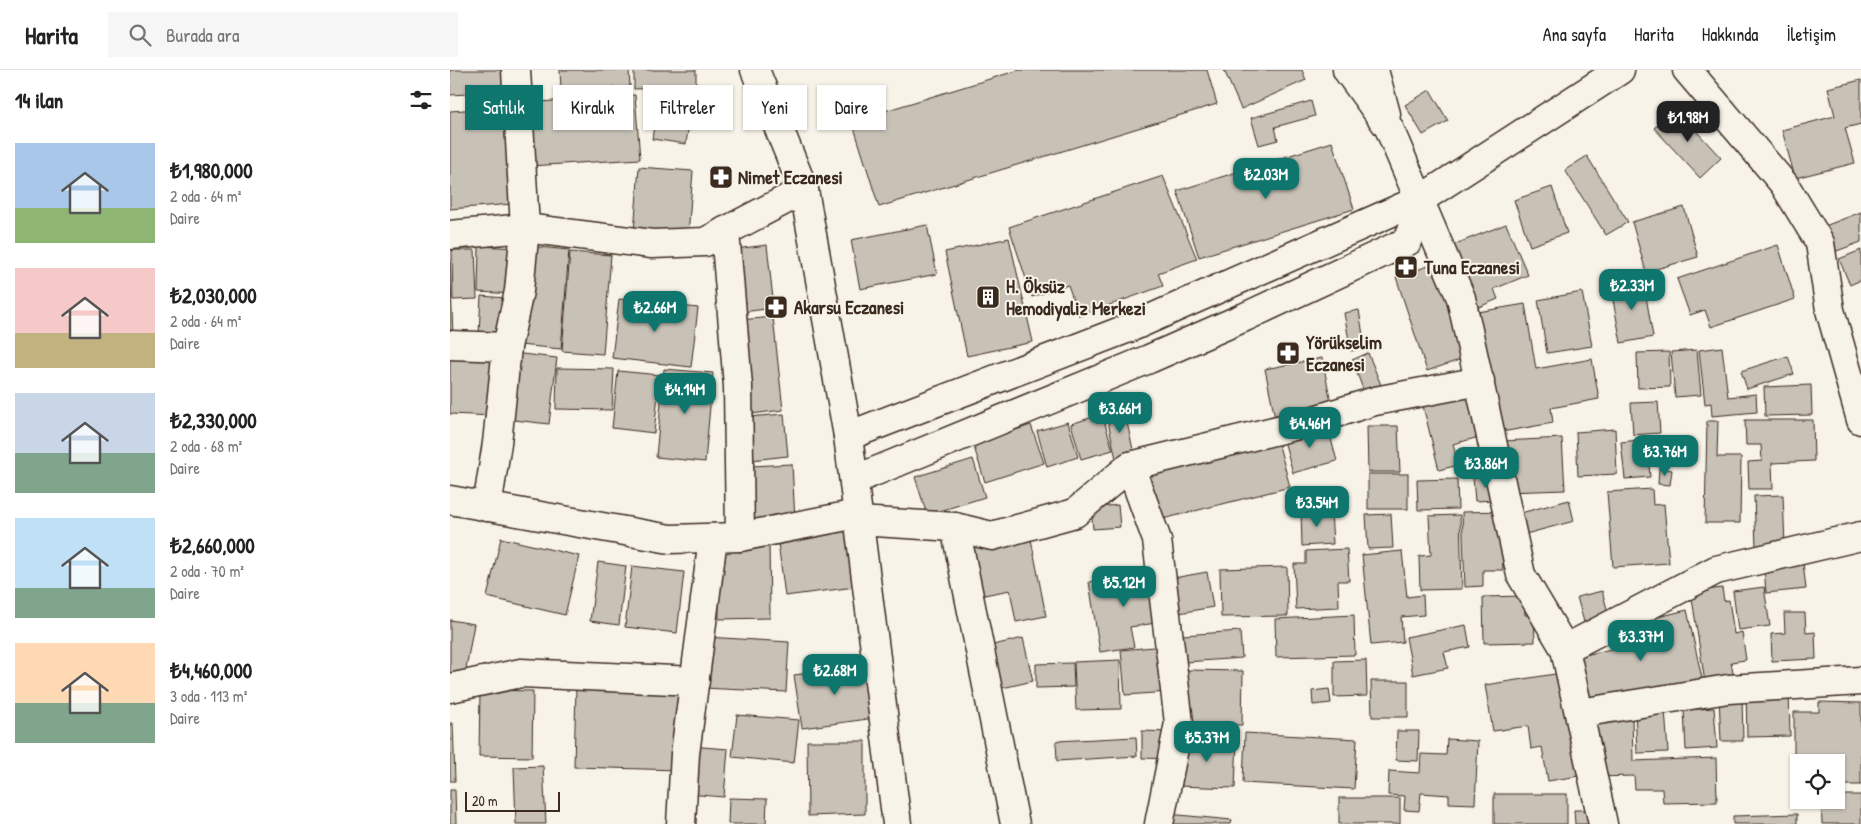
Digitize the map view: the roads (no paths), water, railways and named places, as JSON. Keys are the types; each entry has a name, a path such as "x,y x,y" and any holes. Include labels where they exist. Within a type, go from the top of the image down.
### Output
{"street":[{"path":"487,507 497,443 507,347 520,291 525,228 516,70"},
{"path":"755,70 804,190 848,436 896,824"},
{"path":"1347,70 1390,128"},
{"path":"1374,70 1390,128 1462,298 1521,575 1565,650 1603,824"},
{"path":"848,436 1134,326 1421,199 1620,70"},
{"path":"1687,70 1784,184 1820,243 1830,310 1861,420"},
{"path":"450,235 525,228 652,244 705,242 725,230 760,215 804,190"},
{"path":"854,480 1158,355 1408,241 1421,199"},
{"path":"725,230 738,386 740,537"},
{"path":"450,345 507,347"},
{"path":"450,500 670,539 740,537 858,518 955,527 992,536 1076,513 1130,466 1298,425 1375,401 1480,381"},
{"path":"1130,466 1157,540 1180,723 1159,824"},
{"path":"955,527 1015,824"},
{"path":"1565,650 1716,570 1861,536"},
{"path":"680,824 685,754 713,538"},
{"path":"450,688 521,673 695,681"},
{"path":"1580,714 1728,689 1861,681"}],"place":[{"name":"Nimet Eczanesi","path":"721,177"},
{"name":"Tuna Eczanesi","path":"1406,267"},
{"name":"H. Öksüz Hemodiyaliz Merkezi","path":"988,297"},
{"name":"Akarsu Eczanesi","path":"776,307"},
{"name":"Yörükselim Eczanesi","path":"1288,353"}]}
